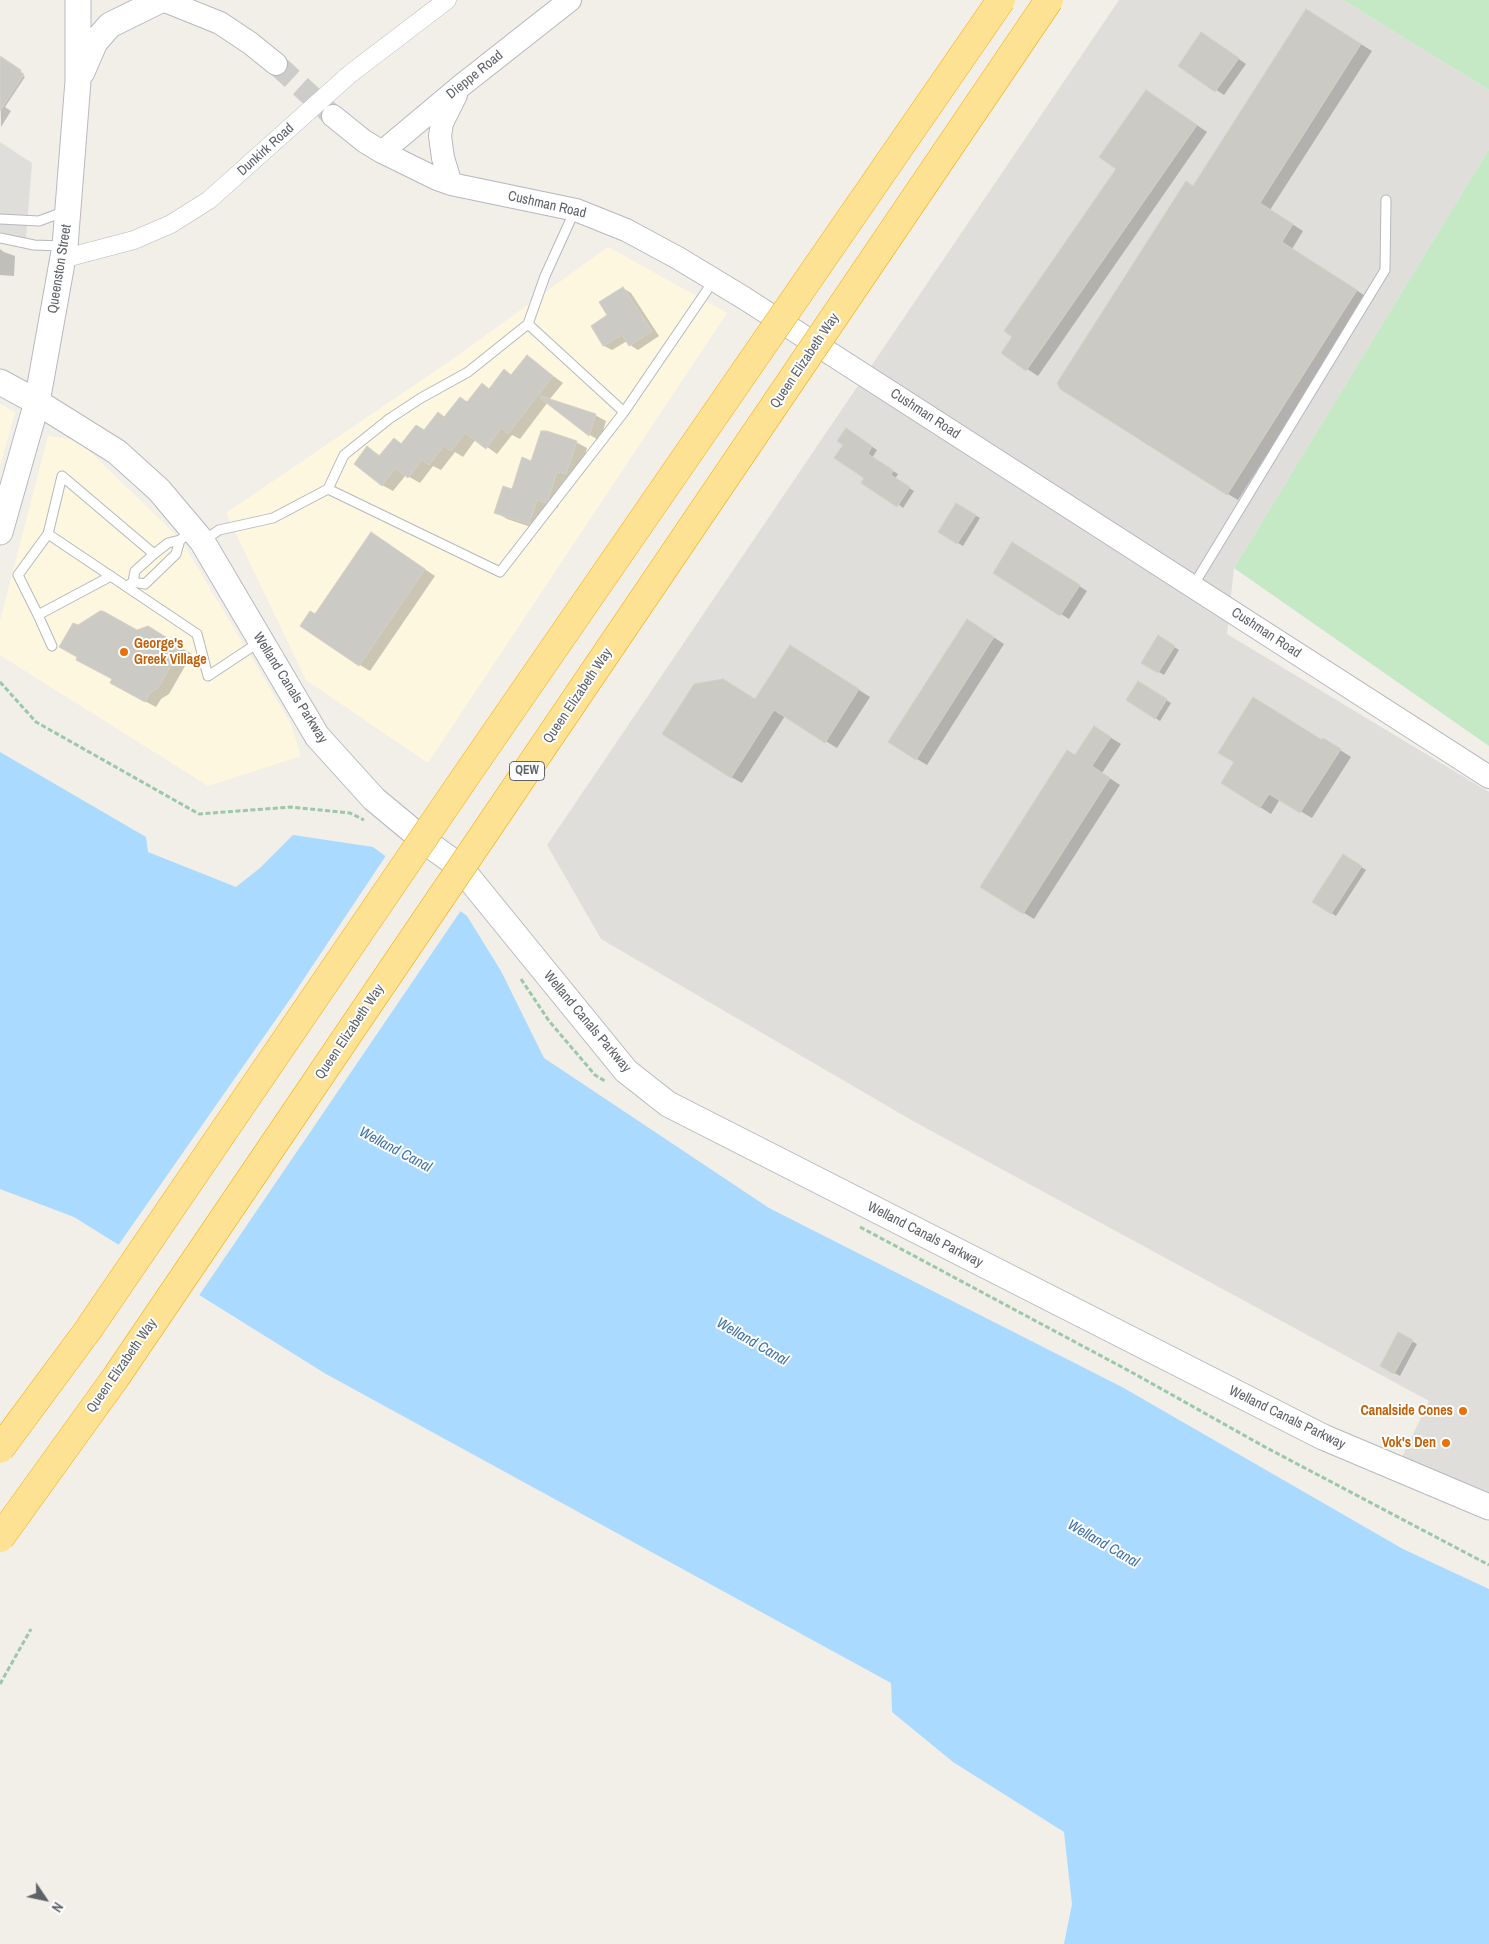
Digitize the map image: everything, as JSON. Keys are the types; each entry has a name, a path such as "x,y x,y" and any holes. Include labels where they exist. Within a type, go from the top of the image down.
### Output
{"highway":[{"path":"0,1449 88,1330 466,775 1001,0"},
{"name":"Queen Elizabeth Way","path":"0,1538 116,1377 1049,0"}],"main road":[{"name":"Queenston Street","path":"0,532 37,402 64,253 78,81 78,0"},
{"path":"78,81 95,42 106,29 125,16 162,0"},
{"name":"Welland Canals Parkway","path":"0,382 37,402 117,452 159,490 261,641 317,736 374,799 427,843 459,866 626,1071 668,1104 1323,1437 1489,1508"}],"street":[{"path":"162,0 208,17 230,28 276,64"},
{"name":"Dunkirk Road","path":"64,253 134,240 171,224 209,200 350,74 447,0"},
{"name":"Dieppe Road","path":"382,152 462,85 570,0"},
{"path":"451,184 443,158 440,136 442,122 462,85"},
{"name":"Cushman Road","path":"333,116 364,141 415,170 451,184 576,210 626,230 714,280 1489,777"}],"lane":[{"path":"1193,586 1385,270 1386,200"},
{"path":"0,219 39,221 69,210"},
{"path":"130,584 135,572 168,543 273,518 328,489 344,455 389,419 421,398 468,372 528,324 545,276 576,210"},
{"path":"0,238 64,253"},
{"path":"328,489 500,572 624,412 714,280"},
{"path":"528,324 624,412"},
{"path":"52,646 18,575 48,534 62,476 154,554"},
{"path":"48,534 111,576 130,584 197,634 208,676 261,641"},
{"path":"130,584 145,584 192,537"},
{"path":"38,615 111,576"}],"path":[{"path":"0,1684 31,1629"}],"shaded area":[{"path":"1119,0 1343,0 1489,90 1489,149 1234,568 1227,634 1489,792 1489,1492 1402,1457 1429,1401 913,1121 601,939 547,845"},
{"path":"0,142 32,163 26,239 0,232"},
{"path":"608,247 727,313 428,763 306,680 226,513 450,361"},
{"path":"0,404 15,412 0,466"},
{"path":"48,436 78,440 181,540 291,724 301,756 208,786 0,655 0,621"}],"green space":[{"path":"1343,0 1489,0 1489,90"},
{"path":"1489,149 1489,746 1234,568"}],"water":[{"name":"Welland Canal","path":"0,752 146,837 148,852 236,887 260,868 293,835 373,847 467,916 501,971 544,1058 769,1208 1122,1387 1403,1549 1489,1589 1489,1944 1064,1944 1072,1904 1064,1832 953,1762 892,1712 891,1683 326,1374 74,1217 0,1189"}],"pier":[{"path":"387,854 462,909 198,1297 117,1247 293,995"}],"building":[{"path":"1306,9 1361,44 1260,203 1293,224 1282,242 1357,290 1227,495 1060,389 1057,383 1186,181 1193,186"},
{"path":"1201,32 1239,58 1215,92 1178,66"},
{"path":"0,56 24,74 0,111"},
{"path":"1146,90 1197,125 1026,371 1001,353 1012,337 1004,331 1116,169 1099,157"},
{"path":"623,287 652,331 629,346 622,335 603,346 591,326 607,315 599,302"},
{"path":"527,355 553,376 508,434 501,428 486,449 465,433 451,451 444,446 429,465 422,460 408,478 395,468 382,486 354,464 367,446 379,456 394,438 401,444 416,425 424,430 438,412 444,417 460,397 467,402 482,383 489,389 504,369 511,375"},
{"path":"541,396 596,414 589,436 540,398"},
{"path":"846,428 872,446 868,454 893,470 891,475 910,487 897,507 861,483 864,478 834,458 843,445 837,441"},
{"path":"541,431 547,431 577,441 566,474 557,472 548,500 546,503 537,500 529,524 494,513 503,486 512,489 522,457 531,461"},
{"path":"956,503 976,515 957,544 938,532"},
{"path":"371,532 425,569 359,666 300,626 310,611 315,614"},
{"path":"1012,542 1080,585 1060,616 993,573"},
{"name":"George's Greek Village","path":"100,611 137,630 148,626 182,647 158,688 150,693 145,702 110,683 112,679 76,660 77,657 59,647 73,623 78,625"},
{"path":"967,619 994,637 916,760 888,742"},
{"path":"1158,635 1175,646 1158,673 1141,663"},
{"path":"790,645 859,689 825,743 774,710 731,778 662,734 694,684 723,679 755,699"},
{"path":"1138,681 1167,699 1155,719 1126,700"},
{"path":"1253,697 1322,740 1323,738 1341,749 1300,813 1269,794 1260,808 1221,783 1234,762 1218,753"},
{"path":"1094,726 1111,737 1092,766 1110,778 1023,914 980,887 1067,750 1075,755"},
{"path":"1343,854 1362,866 1331,914 1312,902"},
{"path":"1398,1332 1413,1340 1394,1374 1380,1366"}],"tunnel":[{"path":"276,64 333,116"}],"place":[{"name":"George's Greek Village","path":"124,652"},
{"name":"Canalside Cones","path":"1463,1411"},
{"name":"Vok's Den","path":"1446,1443"}]}
